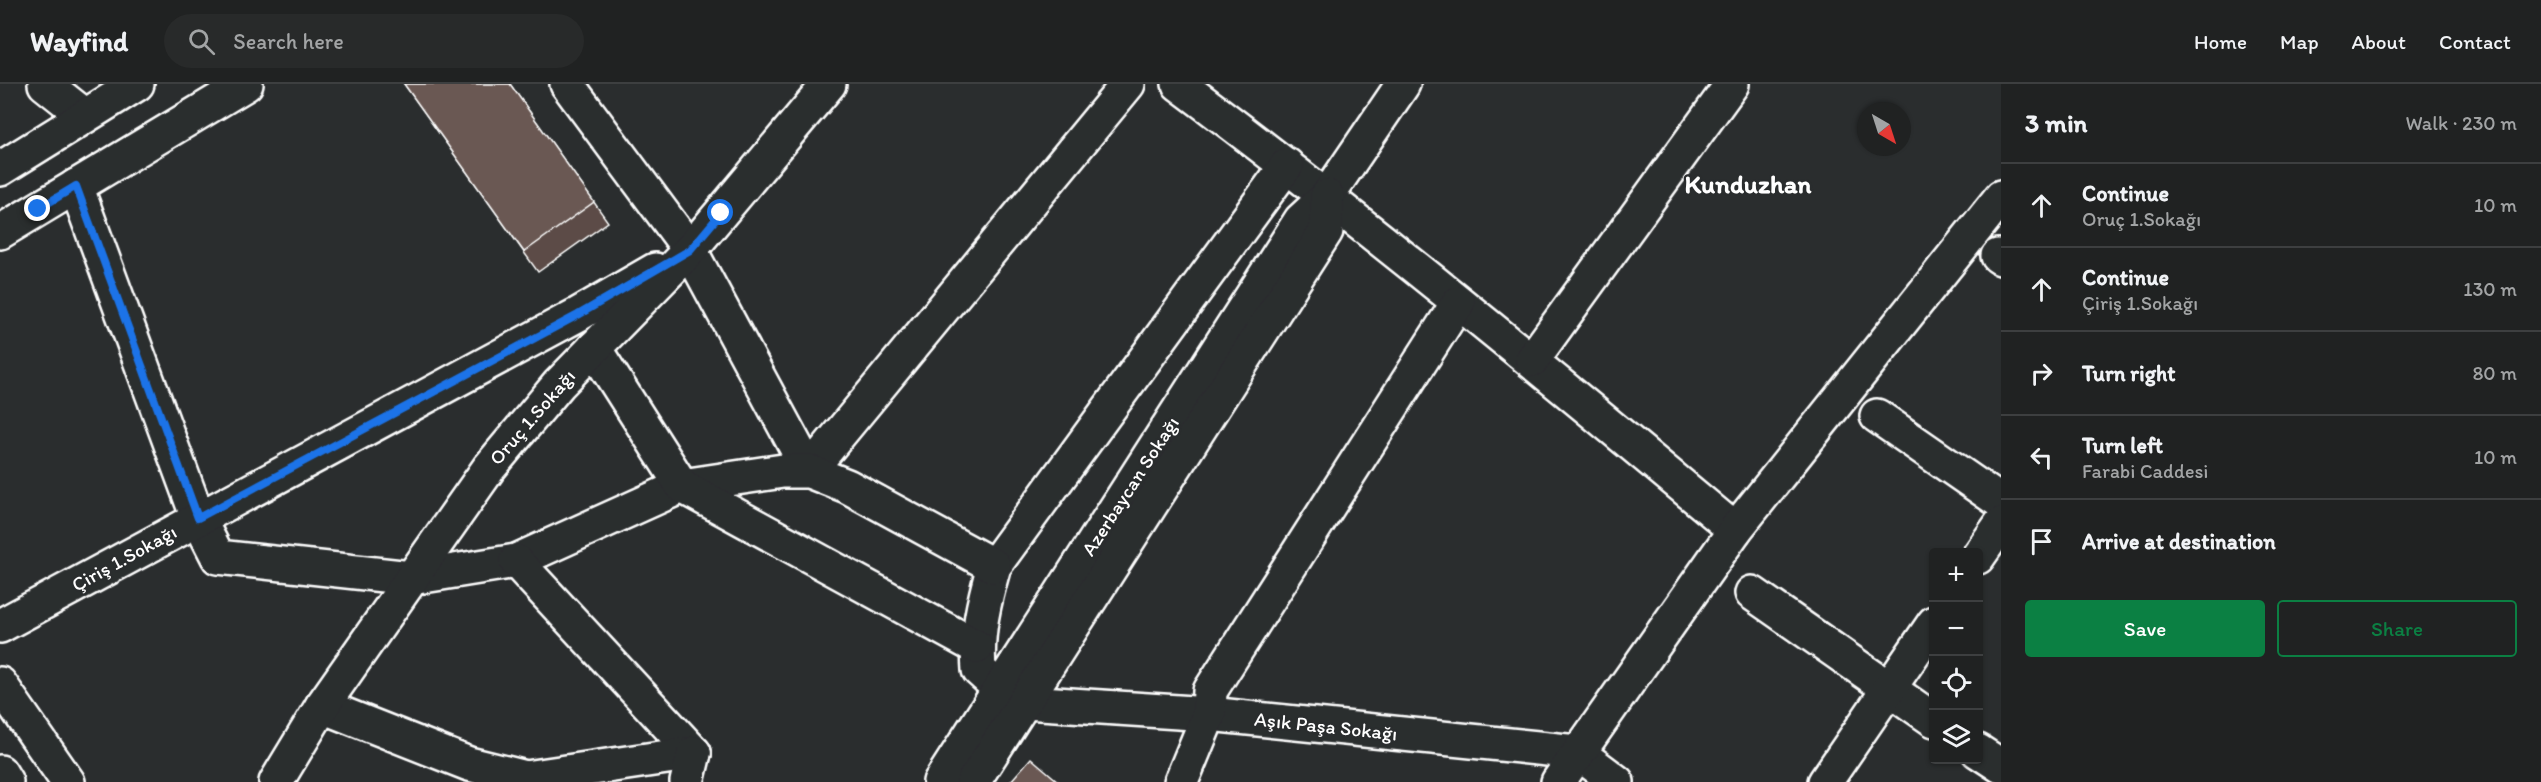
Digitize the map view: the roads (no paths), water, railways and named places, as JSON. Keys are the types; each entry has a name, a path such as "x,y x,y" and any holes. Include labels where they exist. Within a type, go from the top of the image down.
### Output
{"street":[{"path":"45,84 84,116"},
{"path":"0,169 137,84"},
{"path":"0,232 246,84"},
{"path":"567,84 690,250 809,471"},
{"name":"Oruç 1.Sokağı","path":"276,782 322,705 489,468 558,384 690,250 829,84"},
{"path":"809,471 1128,84"},
{"path":"1179,84 1327,196 1532,360 1735,530"},
{"path":"1327,196 1403,84"},
{"path":"1532,360 1732,84"},
{"path":"1012,695 980,670 977,646 985,598 994,566 1287,165"},
{"path":"76,186 198,518 218,557 411,578 516,561 682,486 783,471 809,471 847,486 994,566"},
{"name":"Azerbaycan Sokağı","path":"940,782 1012,695 1326,231 1327,196"},
{"path":"1558,782 1735,530 2001,197"},
{"name":"Çiriş 1.Sokağı","path":"0,626 578,315 690,250"},
{"path":"1181,782 1209,714 1210,691 1458,303"},
{"path":"594,348 682,486 977,646"},
{"path":"1876,416 2001,502"},
{"path":"1983,550 2001,524"},
{"path":"516,561 691,767"},
{"path":"1752,593 1929,717"},
{"path":"1825,782 1929,630"},
{"path":"0,684 68,782"},
{"name":"Azerbaycan Sokağı","path":"973,782 1012,695"},
{"name":"Aşık Paşa Sokağı","path":"1012,695 1577,752"},
{"path":"322,705 477,773 526,778 691,767"},
{"path":"1577,752 1617,782"},
{"path":"1983,754 2001,766"},
{"path":"0,772 6,782"}],"district":[{"name":"Kunduzhan","path":"1748,184"}]}
